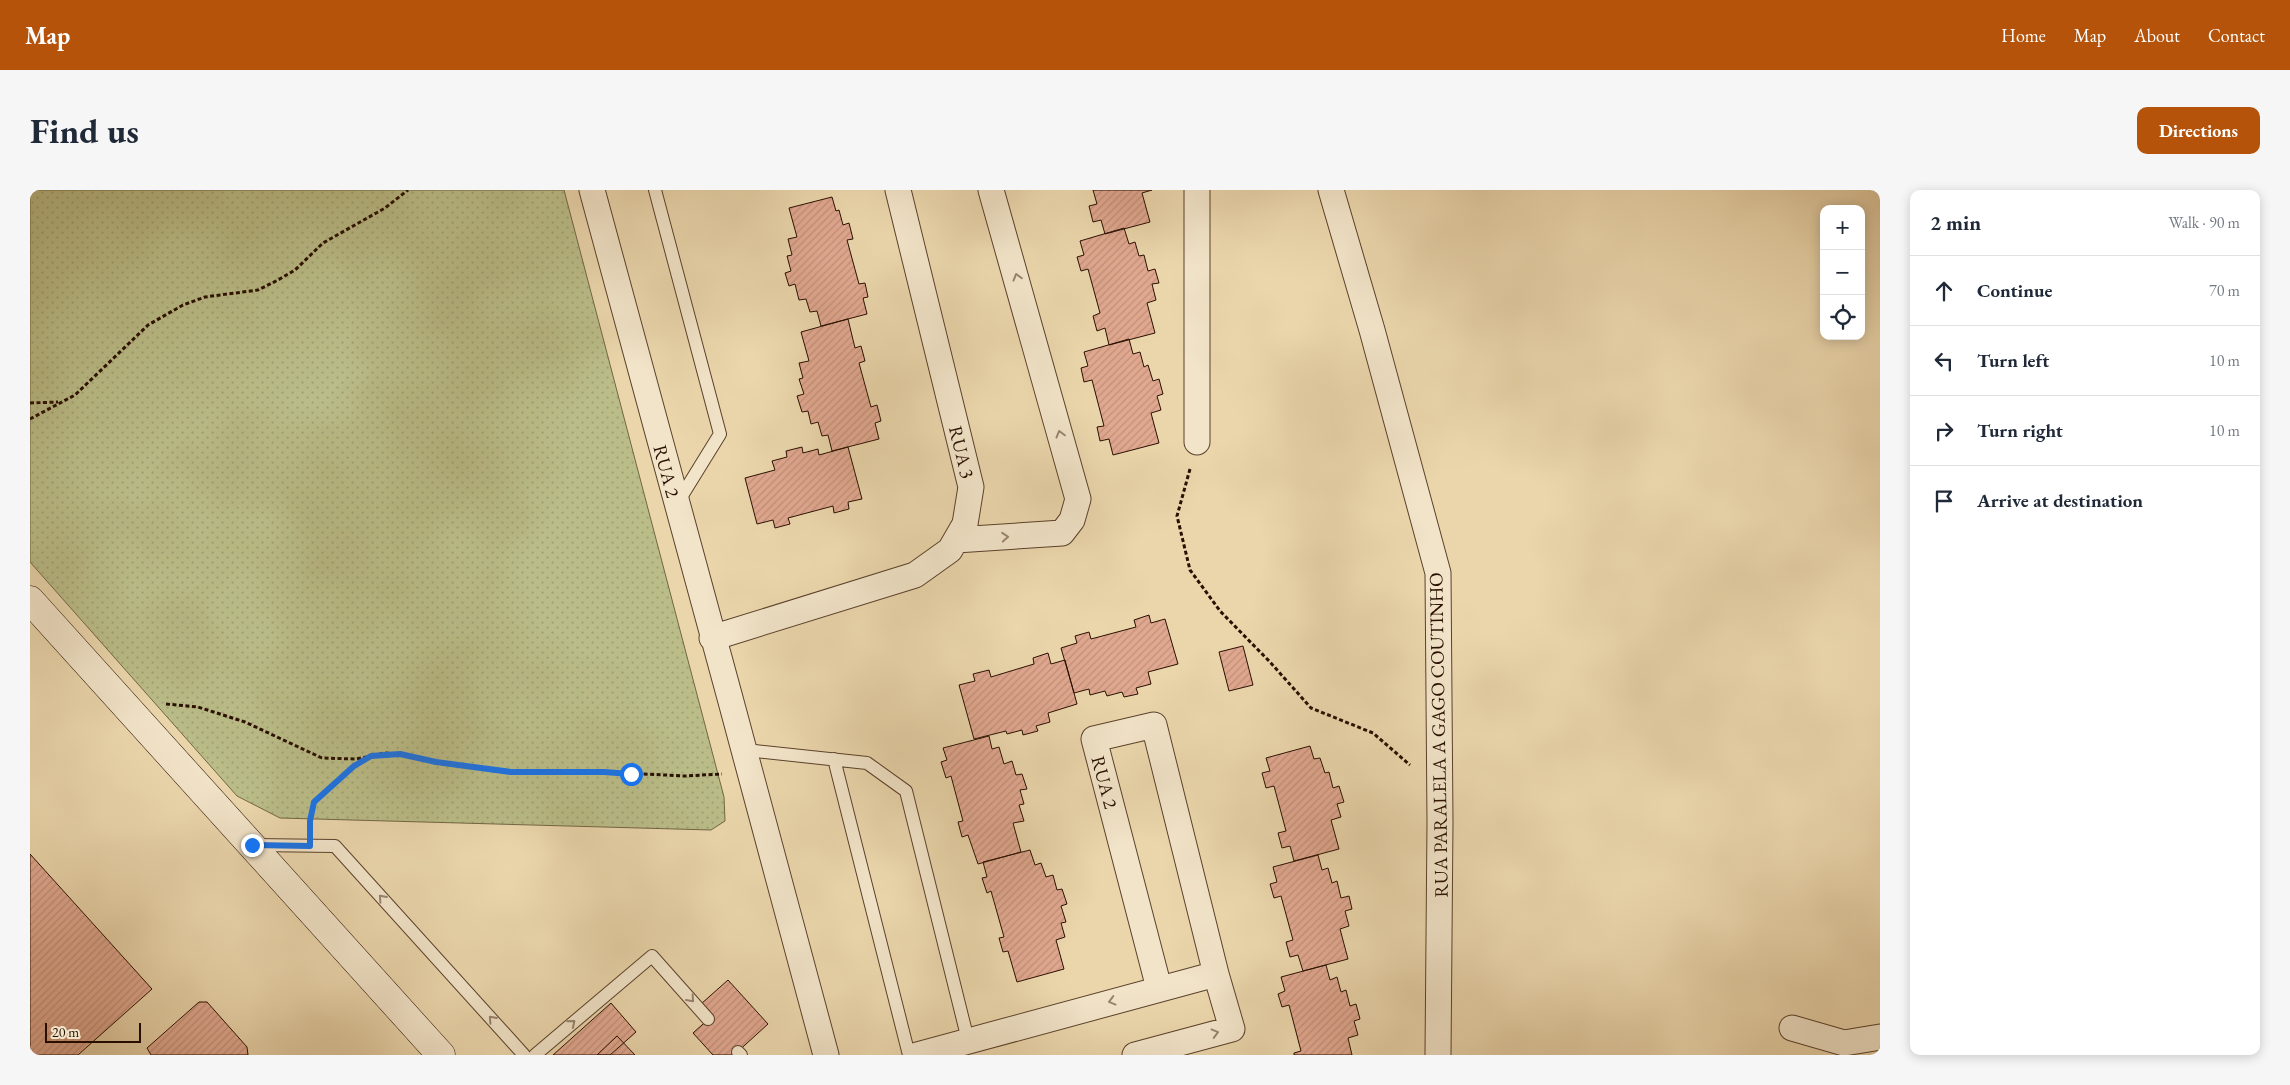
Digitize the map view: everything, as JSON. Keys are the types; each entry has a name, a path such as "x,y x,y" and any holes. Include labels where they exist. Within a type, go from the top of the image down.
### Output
{"main road":[{"path":"30,600 441,1055"}],"street":[{"name":"RUA 2","path":"592,190 712,638 746,750 826,1055"},
{"name":"RUA 3","path":"712,638 915,575 950,550 965,524 971,487 898,190"},
{"path":"956,540 1062,532 1072,520 1078,499 991,190"},
{"path":"1197,190 1197,442"},
{"name":"RUA PARALELA A GAGO COUTINHO","path":"1331,190 1372,330 1438,573 1440,800 1438,1055"},
{"name":"RUA 2","path":"1134,1055 1232,1029 1216,974 1154,725 1094,739 1159,988"},
{"path":"917,1055 1216,974"},
{"path":"1792,1028 1844,1043 1880,1037"}],"lane":[{"path":"655,190 720,434 676,505"},
{"path":"746,750 867,763 906,791 968,1040"},
{"path":"834,759 909,1055"},
{"path":"252,845 335,846 524,1055"},
{"path":"535,1055 652,956 708,1019"}],"path":[{"path":"30,419 76,395 148,325 182,305 205,297 258,290 278,280 296,270 323,243 385,208 408,190"},
{"path":"30,402 61,402"},
{"path":"1197,442 1177,516 1190,570 1220,611 1270,662 1311,708 1373,733 1410,765 1440,800"},
{"path":"137,718 153,706 186,704 245,722 322,758 355,759 385,753 511,772 604,772 685,776 722,774"},
{"path":"310,846 310,821 314,802 354,766 370,757"}],"green space":[{"path":"30,190 564,190 724,797 725,821 711,830 280,818 237,796 30,562"}],"building":[{"path":"1093,190 1152,190 1142,193 1150,222 1105,234 1101,220 1093,222 1089,206 1097,204"},
{"path":"832,197 836,211 839,210 843,225 849,223 853,239 847,240 859,284 865,283 868,297 863,298 867,314 821,326 817,311 810,312 806,299 799,300 795,284 789,286 785,273 791,271 787,256 792,255 788,239 797,237 789,208"},
{"path":"1124,228 1129,244 1135,242 1139,256 1144,255 1148,271 1155,269 1159,283 1152,284 1156,300 1147,303 1155,333 1109,345 1105,328 1097,331 1093,316 1100,313 1088,269 1081,271 1077,257 1084,255 1080,241"},
{"path":"848,319 855,348 861,346 865,361 859,363 871,407 877,405 881,421 875,423 879,439 832,451 828,435 822,436 818,422 811,424 808,411 802,412 797,396 804,394 799,379 803,378 799,363 809,361 801,332"},
{"path":"1129,339 1133,354 1140,352 1144,367 1148,365 1153,381 1159,379 1163,394 1157,396 1161,410 1151,413 1159,443 1113,455 1109,439 1100,441 1097,427 1104,426 1092,380 1084,382 1081,368 1088,366 1084,352"},
{"path":"802,447 803,453 818,449 819,455 848,447 862,499 848,502 849,509 834,513 833,506 788,518 790,524 775,528 773,520 757,524 745,478 775,470 772,461 787,457 786,451"},
{"path":"1149,615 1151,623 1165,619 1178,664 1148,672 1151,684 1136,688 1138,694 1124,697 1122,692 1107,696 1105,691 1090,695 1089,689 1074,693 1061,648 1077,643 1075,636 1089,632 1091,639 1136,627 1134,620"},
{"path":"1243,646 1253,685 1229,691 1219,652"},
{"path":"1048,653 1051,664 1065,660 1077,704 1048,713 1050,722 1036,726 1038,731 1023,735 1022,730 1007,734 1006,731 974,739 959,685 975,681 973,674 989,670 991,677 1034,664 1033,658"},
{"path":"989,736 992,749 999,747 1004,764 1012,761 1016,775 1022,774 1027,789 1020,790 1024,804 1019,805 1024,821 1013,823 1021,852 978,864 968,835 962,837 958,822 963,821 951,776 946,778 941,762 947,760 943,748"},
{"path":"1310,746 1314,759 1320,758 1325,773 1329,772 1333,788 1339,786 1344,802 1337,804 1341,817 1331,820 1339,849 1294,861 1290,846 1282,848 1278,833 1286,831 1274,786 1266,788 1262,773 1270,771 1266,758"},
{"path":"1030,850 1035,865 1041,863 1046,877 1053,875 1057,890 1062,889 1067,904 1061,906 1066,922 1061,923 1065,937 1056,940 1064,969 1017,982 1008,951 1003,952 999,938 1004,937 991,891 987,893 982,878 987,877 983,862"},
{"path":"30,854 152,989 78,1055 30,1055"},
{"path":"1318,855 1322,870 1328,868 1332,883 1337,881 1341,898 1349,896 1352,909 1345,911 1349,926 1340,929 1348,959 1303,971 1298,955 1290,957 1286,942 1293,940 1281,896 1274,898 1270,884 1277,882 1273,867"},
{"path":"1326,965 1330,980 1337,977 1341,992 1346,990 1350,1006 1356,1004 1360,1019 1354,1021 1358,1035 1348,1038 1352,1055 1294,1055 1294,1053 1301,1051 1289,1005 1282,1007 1278,994 1285,991 1281,977"},
{"path":"728,980 768,1024 734,1055 713,1055 693,1033 712,1016 701,1004"},
{"path":"199,1002 207,1002 247,1047 248,1055 151,1055 147,1048"},
{"path":"611,1003 636,1032 610,1055 553,1055"},
{"path":"617,1036 635,1055 597,1055"}],"route":[{"path":"252,845 310,846 310,821 314,802 354,766 371,756 385,753 511,772 604,772 631,774"}]}
